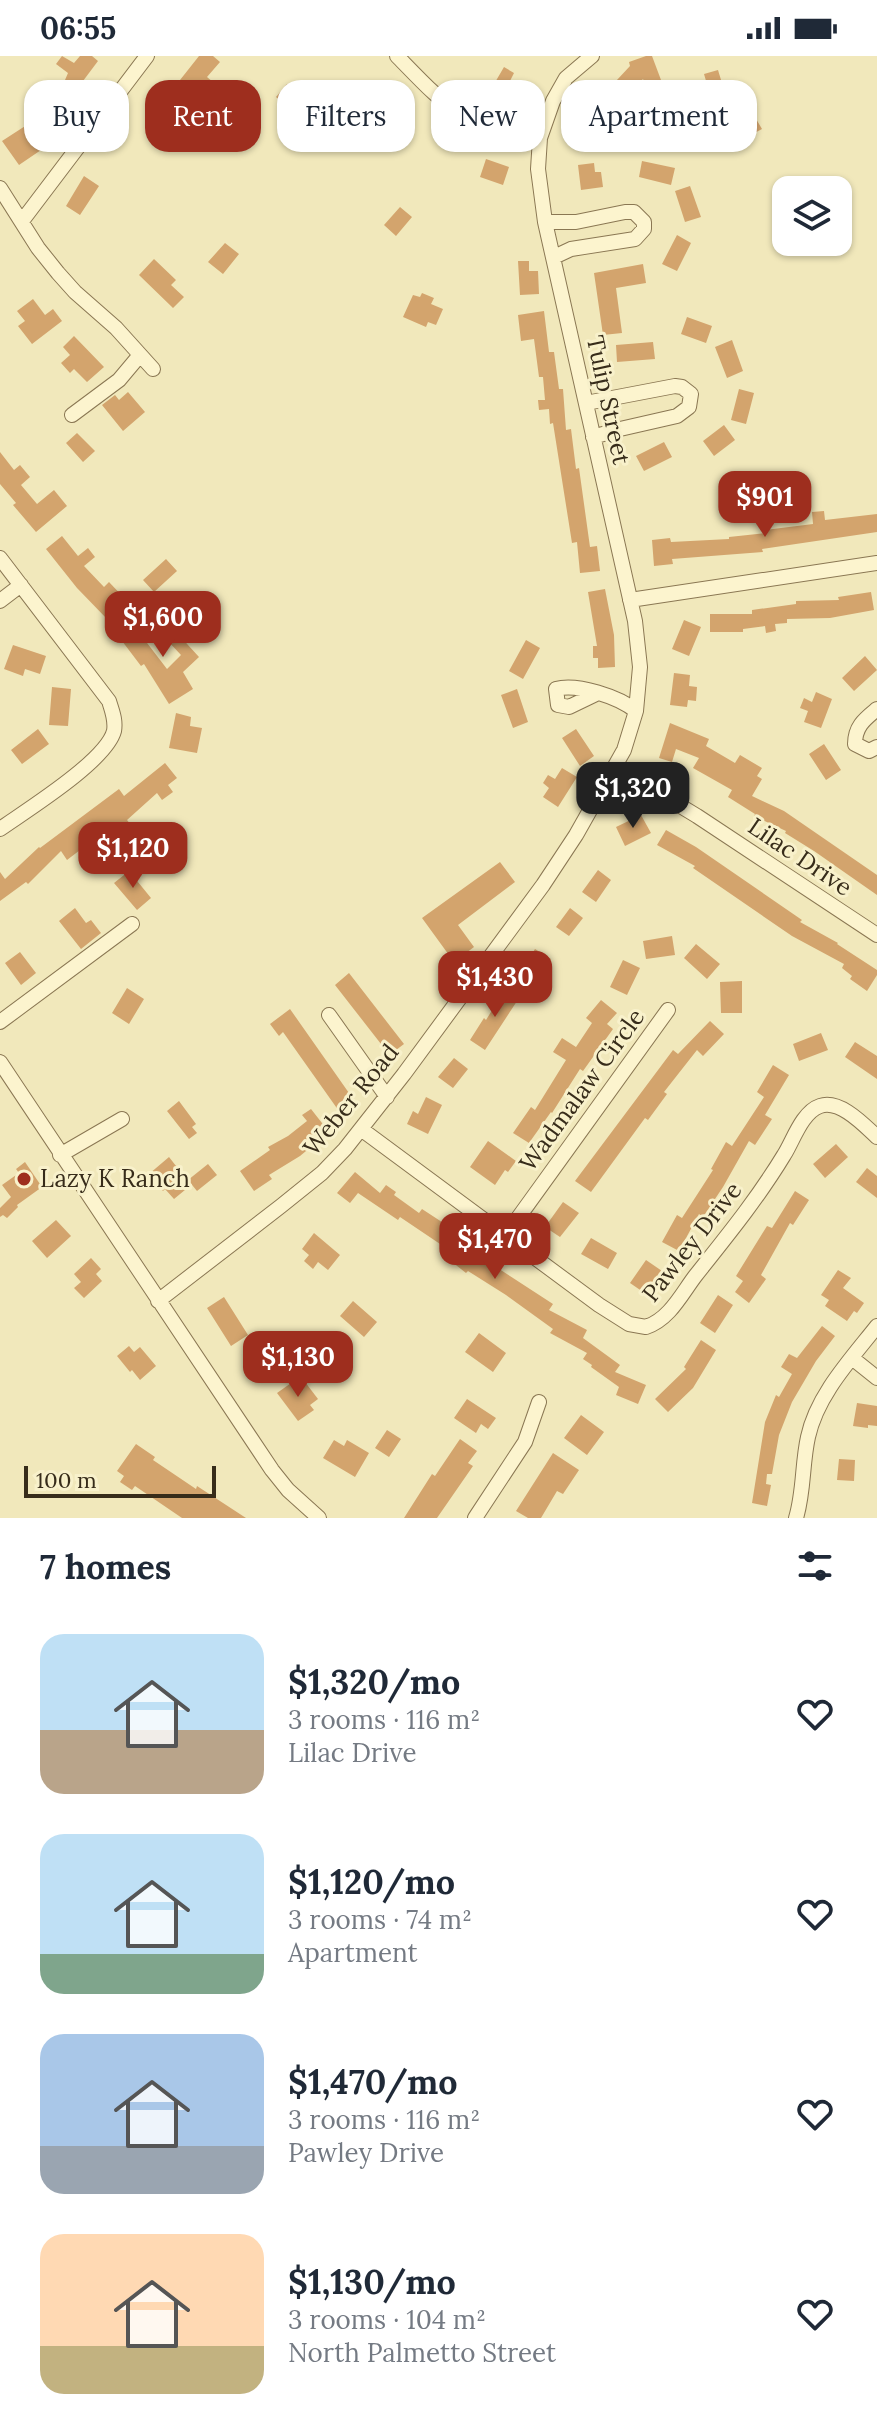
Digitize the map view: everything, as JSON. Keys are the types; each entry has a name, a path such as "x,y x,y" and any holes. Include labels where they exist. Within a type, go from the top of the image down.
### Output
{"street":[{"path":"22,221 147,56"},
{"path":"397,56 431,89"},
{"name":"Tulip Street","path":"545,124 566,78 592,56"},
{"name":"Tulip Street","path":"539,152 538,169 545,222 635,621 640,667 636,711 616,767"},
{"path":"0,188 38,248 75,292 116,328 153,369"},
{"path":"545,222 576,222 634,212 644,222 644,229 635,239 571,249 554,257"},
{"path":"72,415 119,380 140,355"},
{"path":"586,403 675,386 691,394 689,407 677,416 593,437"},
{"path":"0,558 109,701 115,722 113,733 102,752 0,829"},
{"path":"630,600 877,563"},
{"path":"0,601 21,585"},
{"path":"596,694 629,705 636,711"},
{"path":"877,709 861,722 855,733 855,744 869,751 877,747"},
{"name":"Lilac Drive","path":"616,767 697,816 877,935"},
{"name":"Weber Road","path":"158,1301 322,1173 361,1129 543,885 616,767"},
{"path":"0,1022 132,924"},
{"name":"Wadmalaw Circle","path":"505,1236 668,1010"},
{"path":"329,1015 387,1097"},
{"path":"0,1062 272,1470 288,1490 319,1518"},
{"name":"Pawley Drive","path":"361,1129 620,1319 638,1327 646,1327 663,1318 680,1298 749,1208 803,1122 817,1107 827,1105 848,1113 877,1137"},
{"path":"60,1155 122,1119"},
{"path":"796,1518 808,1436 816,1413 828,1391 877,1326"},
{"path":"852,1358 877,1378"},
{"path":"475,1518 525,1442 539,1402"}],"building":[{"path":"62,56 74,63 80,56 92,56 98,61 84,80 65,80 68,73 56,64"},
{"path":"199,56 213,56 220,62 207,77 211,80 180,80"},
{"path":"652,56 661,80 617,80 630,66 629,62"},
{"path":"504,67 514,73 510,80 496,80"},
{"path":"718,70 721,80 706,80 704,74"},
{"path":"24,127 24,152 38,152 19,165 2,141"},
{"path":"486,159 509,167 503,185 480,177"},
{"path":"642,161 675,168 671,185 639,177"},
{"path":"594,163 595,172 601,172 603,187 581,190 578,165"},
{"path":"84,176 99,186 80,215 66,206"},
{"path":"690,186 701,217 685,222 675,191"},
{"path":"400,207 412,217 396,236 384,225"},
{"path":"677,235 691,243 677,271 662,264"},
{"path":"225,243 239,254 223,274 208,262"},
{"path":"154,259 176,280 171,285 184,297 173,308 139,275"},
{"path":"518,261 529,261 529,271 538,271 539,294 520,295"},
{"path":"643,264 646,283 616,288 622,333 603,335 594,273"},
{"path":"422,293 434,298 431,304 443,309 436,325 428,322 426,327 403,317 413,295 420,297"},
{"path":"33,299 45,315 53,309 62,321 32,344 18,326 25,321 17,311"},
{"path":"544,311 549,352 554,352 559,389 563,389 566,430 571,429 576,469 579,468 590,547 597,546 600,571 580,573 577,542 572,543 553,423 550,424 549,409 539,410 538,400 545,400 534,339 521,341 518,315"},
{"path":"687,317 712,326 706,343 681,334"},
{"path":"74,336 104,367 87,382 74,369 70,373 61,363 70,355 63,347"},
{"path":"732,340 743,371 727,378 715,347"},
{"path":"653,342 655,359 617,362 616,345"},
{"path":"739,389 754,393 746,424 731,420"},
{"path":"128,392 145,412 123,431 102,405 115,395 119,400"},
{"path":"724,425 735,440 714,456 703,441"},
{"path":"77,433 95,451 83,462 66,443"},
{"path":"664,442 672,457 644,471 636,456"},
{"path":"0,452 14,470 20,465 30,477 21,485 37,504 54,490 67,506 36,532 0,484"},
{"path":"824,511 825,520 877,514 877,532 762,549 763,552 672,559 673,564 654,566 652,540 729,539 766,533 765,530 813,524 812,512"},
{"path":"62,536 78,556 88,548 95,557 84,566 104,587 109,582 127,601 108,620 46,549"},
{"path":"166,559 177,571 154,592 143,580"},
{"path":"605,589 614,635 615,667 598,668 598,658 593,658 593,646 597,646 588,592"},
{"path":"871,592 874,610 830,618 787,619 787,623 775,624 776,631 766,633 765,626 743,629 743,632 710,632 710,614 752,614 752,610 796,604 796,601 839,600 838,597"},
{"path":"164,613 199,657 183,672 193,689 169,704 144,664 141,666 119,637 134,626 167,669 181,655 152,624"},
{"path":"684,620 701,627 689,656 672,649"},
{"path":"526,640 540,648 523,679 509,671"},
{"path":"13,645 46,656 40,674 25,669 23,676 4,669"},
{"path":"865,656 877,670 854,691 842,678"},
{"path":"674,673 690,675 689,686 697,687 696,701 688,700 687,707 670,705"},
{"path":"52,687 71,689 68,726 49,725"},
{"path":"517,689 528,722 513,728 501,695"},
{"path":"816,692 832,699 821,728 804,722 808,711 800,708 804,698 812,702"},
{"path":"176,713 191,717 190,726 202,728 197,753 169,748"},
{"path":"670,723 709,739 706,746 735,763 740,755 762,768 757,776 762,779 752,796 784,811 877,875 877,895 786,831 754,816 728,797 732,790 693,768 699,758 676,749 672,762 659,758"},
{"path":"38,729 49,744 22,764 11,750"},
{"path":"576,729 594,756 580,766 562,738"},
{"path":"824,744 841,770 826,780 809,754"},
{"path":"165,763 177,778 168,785 173,792 162,800 157,793 127,820 139,835 126,845 121,839 117,842 102,824 80,841 84,847 67,860 61,851 28,884 26,882 0,901 0,872 5,879 39,847 119,789 124,796"},
{"path":"562,768 577,777 558,807 543,797 549,788 543,783 548,775 555,779"},
{"path":"641,815 651,833 625,846 616,827"},
{"path":"666,830 696,847 802,920 800,922 877,970 867,991 850,979 852,976 842,968 844,964 792,936 693,868 695,866 657,845"},
{"path":"500,862 515,882 458,925 474,947 454,962 422,918"},
{"path":"598,870 611,880 596,902 582,892"},
{"path":"129,871 151,898 137,910 114,883"},
{"path":"75,908 86,923 91,920 101,933 81,949 59,921"},
{"path":"570,908 583,918 569,936 556,927"},
{"path":"672,936 675,955 646,959 643,941"},
{"path":"696,944 720,964 707,979 684,958"},
{"path":"535,949 551,959 537,981 521,971"},
{"path":"20,952 36,973 21,985 5,963"},
{"path":"623,960 640,968 627,995 610,987"},
{"path":"349,973 404,1044 392,1053 384,1042 381,1044 335,985"},
{"path":"742,981 742,1013 721,1013 720,982"},
{"path":"507,986 521,995 485,1050 470,1040"},
{"path":"127,988 144,999 129,1024 112,1013"},
{"path":"601,1000 617,1013 607,1024 613,1029 583,1071 580,1069 529,1143 513,1133 531,1107 535,1110 566,1060 553,1052 562,1038 576,1047 592,1023 586,1018"},
{"path":"290,1009 356,1103 341,1114 283,1032 279,1036 270,1024"},
{"path":"710,1021 724,1034 703,1056 697,1050 664,1092 667,1094 648,1120 645,1118 591,1192 575,1181 673,1050 678,1054"},
{"path":"821,1033 828,1050 799,1061 793,1044"},
{"path":"855,1042 877,1056 877,1079 845,1057"},
{"path":"454,1058 468,1069 453,1088 438,1077"},
{"path":"773,1065 789,1075 765,1115 772,1119 755,1145 749,1141 703,1217 699,1214 679,1251 662,1242 677,1215 682,1218 713,1170 726,1142 732,1146 764,1097 757,1092"},
{"path":"426,1097 442,1105 428,1134 407,1124 413,1111 418,1114"},
{"path":"179,1101 196,1124 192,1127 197,1133 189,1139 167,1111"},
{"path":"311,1109 329,1132 300,1156 269,1175 272,1179 254,1191 240,1171 270,1150 268,1147 307,1121 302,1115"},
{"path":"488,1141 516,1161 495,1185 470,1167"},
{"path":"836,1144 848,1157 825,1178 813,1164"},
{"path":"169,1157 191,1185 174,1199 149,1174"},
{"name":"Lazy K Ranch","path":"25,1162 42,1187 17,1205 7,1218 3,1215 0,1217 0,1208 11,1197 2,1185 19,1173 16,1169"},
{"path":"208,1164 217,1175 197,1191 188,1180"},
{"path":"867,1168 877,1176 877,1198 856,1182"},
{"path":"355,1172 380,1193 386,1185 396,1192 394,1195 419,1213 422,1209 448,1226 444,1231 489,1265 553,1304 549,1310 587,1330 583,1338 620,1365 615,1372 646,1385 638,1404 616,1395 619,1387 583,1359 587,1353 550,1333 553,1329 506,1295 468,1271 466,1273 442,1254 446,1248 358,1193 350,1203 337,1193"},
{"path":"795,1191 809,1200 793,1225 790,1223 761,1275 766,1279 749,1303 735,1292 743,1281 736,1276 767,1226 772,1228"},
{"path":"563,1202 579,1213 560,1237 545,1227"},
{"path":"56,1220 71,1236 47,1258 32,1241"},
{"path":"314,1233 340,1255 328,1270 318,1262 313,1269 304,1261 309,1255 302,1249"},
{"path":"591,1238 617,1253 608,1269 581,1254"},
{"path":"91,1258 101,1269 96,1274 102,1281 84,1298 74,1288 81,1282 74,1274"},
{"path":"646,1260 662,1271 646,1294 630,1283"},
{"path":"838,1270 851,1278 843,1288 864,1303 847,1321 825,1306 829,1300 821,1295"},
{"path":"718,1295 733,1305 715,1333 700,1323"},
{"path":"224,1297 248,1335 231,1346 207,1308"},
{"path":"353,1301 377,1322 364,1337 340,1316"},
{"path":"822,1326 835,1336 792,1402 779,1435 772,1474 767,1474 766,1484 771,1485 767,1506 752,1503 765,1422 776,1395 779,1397 792,1374 781,1367 789,1354 797,1358"},
{"path":"479,1333 506,1353 493,1372 465,1352"},
{"path":"701,1340 716,1350 693,1388 668,1412 655,1399 686,1369 684,1367"},
{"path":"129,1346 134,1352 140,1347 156,1366 140,1380 117,1356"},
{"path":"294,1381 298,1386 305,1382 318,1399 310,1405 314,1410 298,1421 277,1393"},
{"path":"467,1399 496,1418 488,1429 481,1424 476,1433 454,1418"},
{"path":"857,1403 877,1406 877,1426 853,1426"},
{"path":"581,1415 604,1432 587,1455 564,1438"},
{"path":"387,1430 401,1439 389,1457 375,1448"},
{"path":"460,1439 477,1451 468,1463 473,1466 437,1518 404,1518 432,1474 435,1476"},
{"path":"334,1440 344,1446 347,1440 369,1453 355,1477 323,1458"},
{"path":"136,1444 155,1457 153,1460 196,1489 197,1486 246,1518 182,1518 135,1486 132,1490 120,1482 124,1476 117,1471"},
{"path":"553,1453 579,1470 563,1494 557,1491 541,1518 528,1518 516,1511"},
{"path":"839,1459 855,1460 854,1481 837,1480"}],"place":[{"name":"Lazy K Ranch","path":"24,1179"}]}
